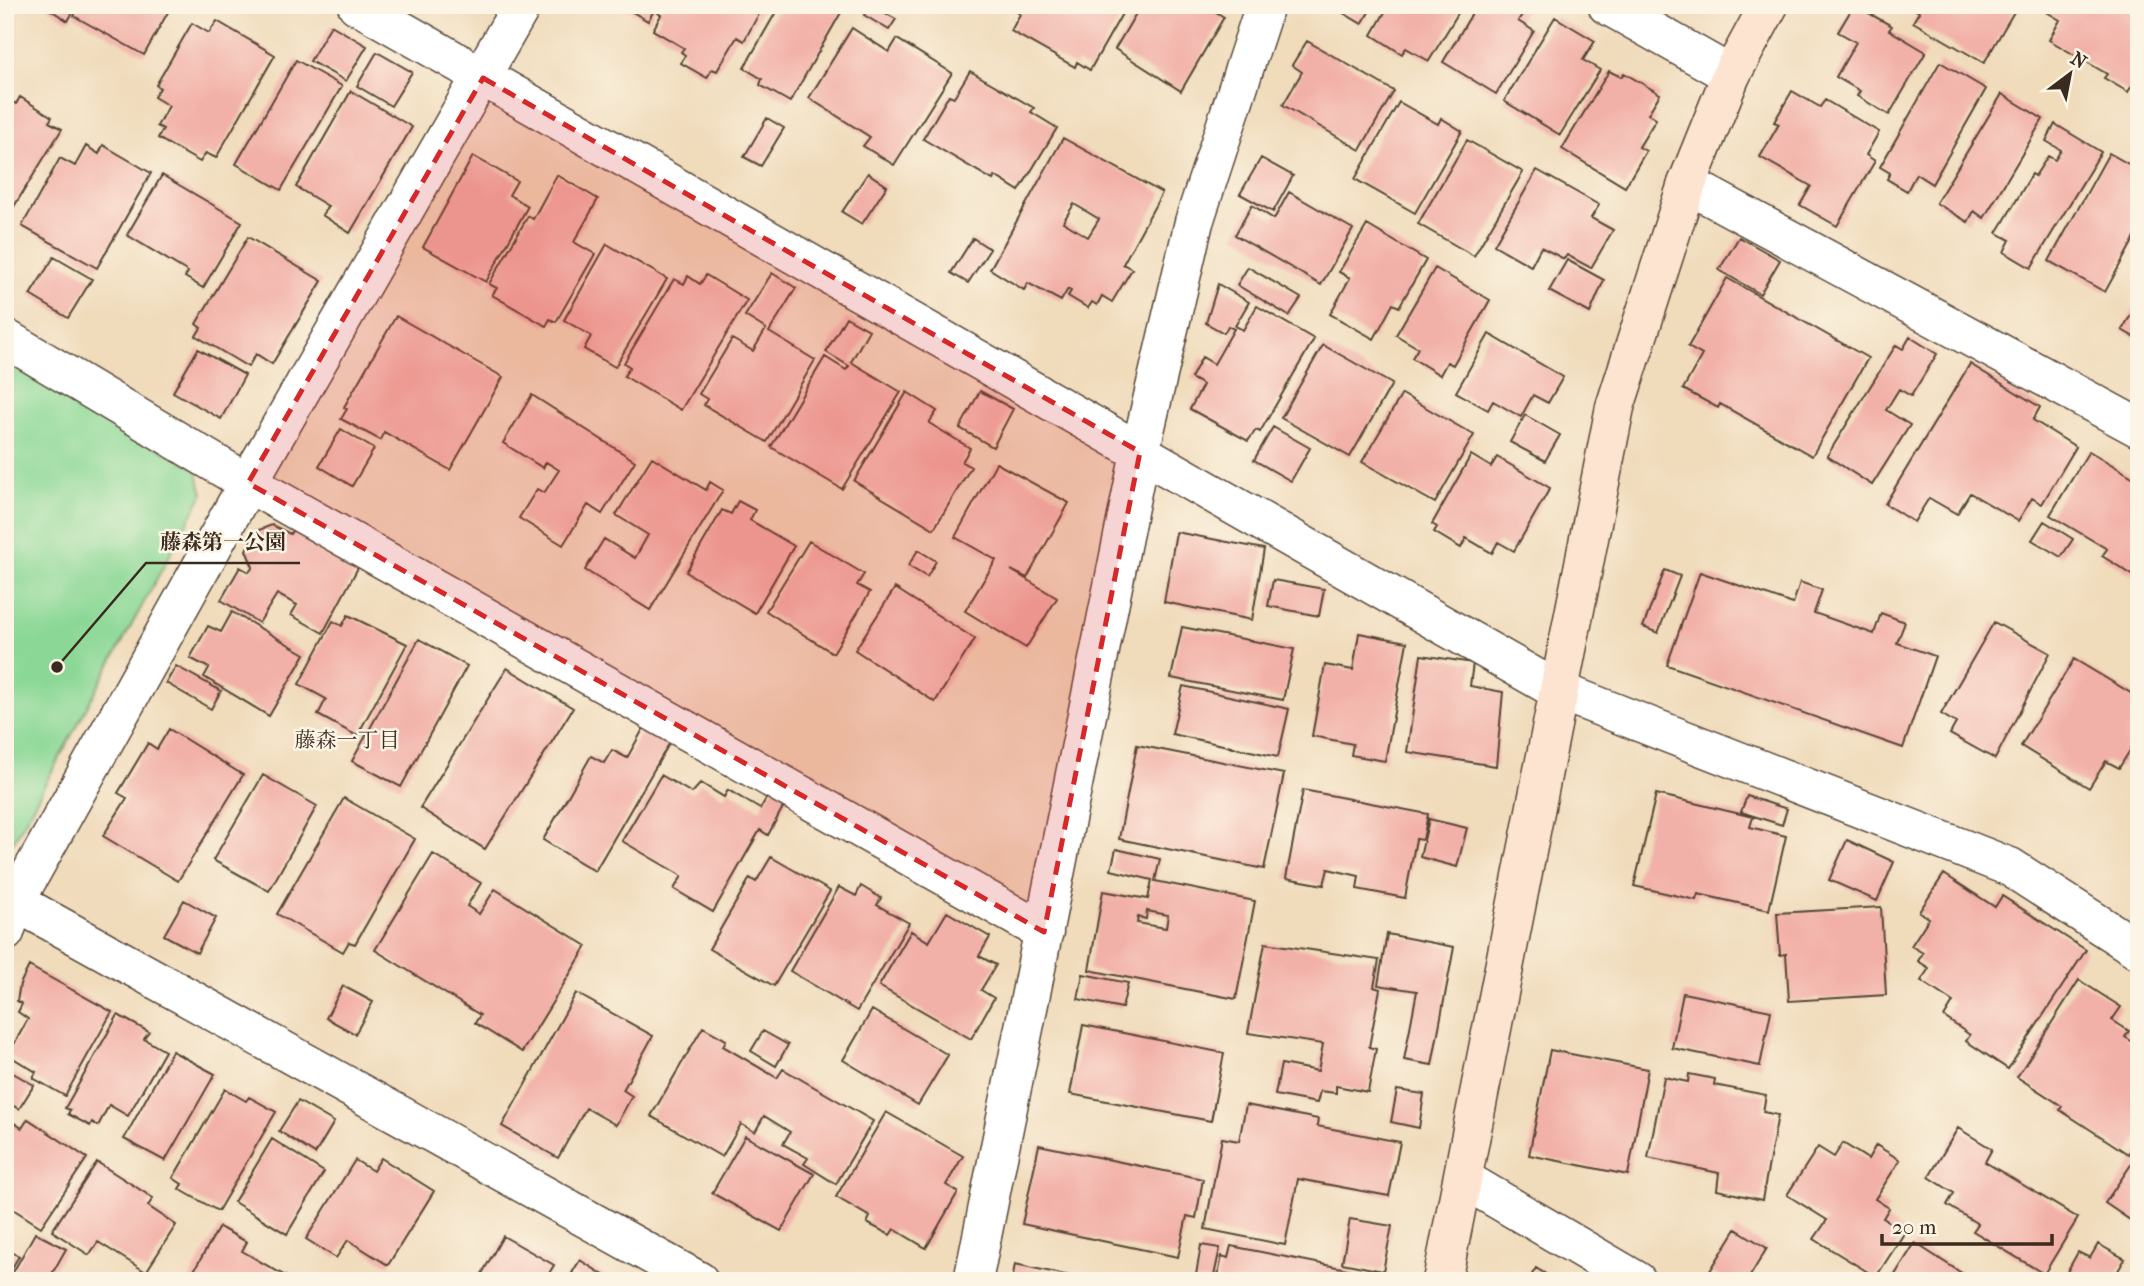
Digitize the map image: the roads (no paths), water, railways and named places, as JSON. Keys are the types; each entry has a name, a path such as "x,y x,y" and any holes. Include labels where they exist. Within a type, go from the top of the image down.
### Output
{"street":[{"path":"357,5 1557,690 2010,867 2139,950"},
{"path":"522,5 483,78 248,483 8,910 699,1281"},
{"path":"973,1281 1140,452 1194,222 1265,5"},
{"path":"1607,5 1731,75"},
{"path":"1442,1281 1615,407 1687,184 1731,75 1769,5"},
{"path":"1687,184 2139,428"},
{"path":"5,338 248,483 1044,932"},
{"path":"1463,1179 1637,1281"}],"place":[{"name":"藤森第一公園","path":"57,667"}],"district":[{"name":"藤森一丁目","path":"347,740"}]}
